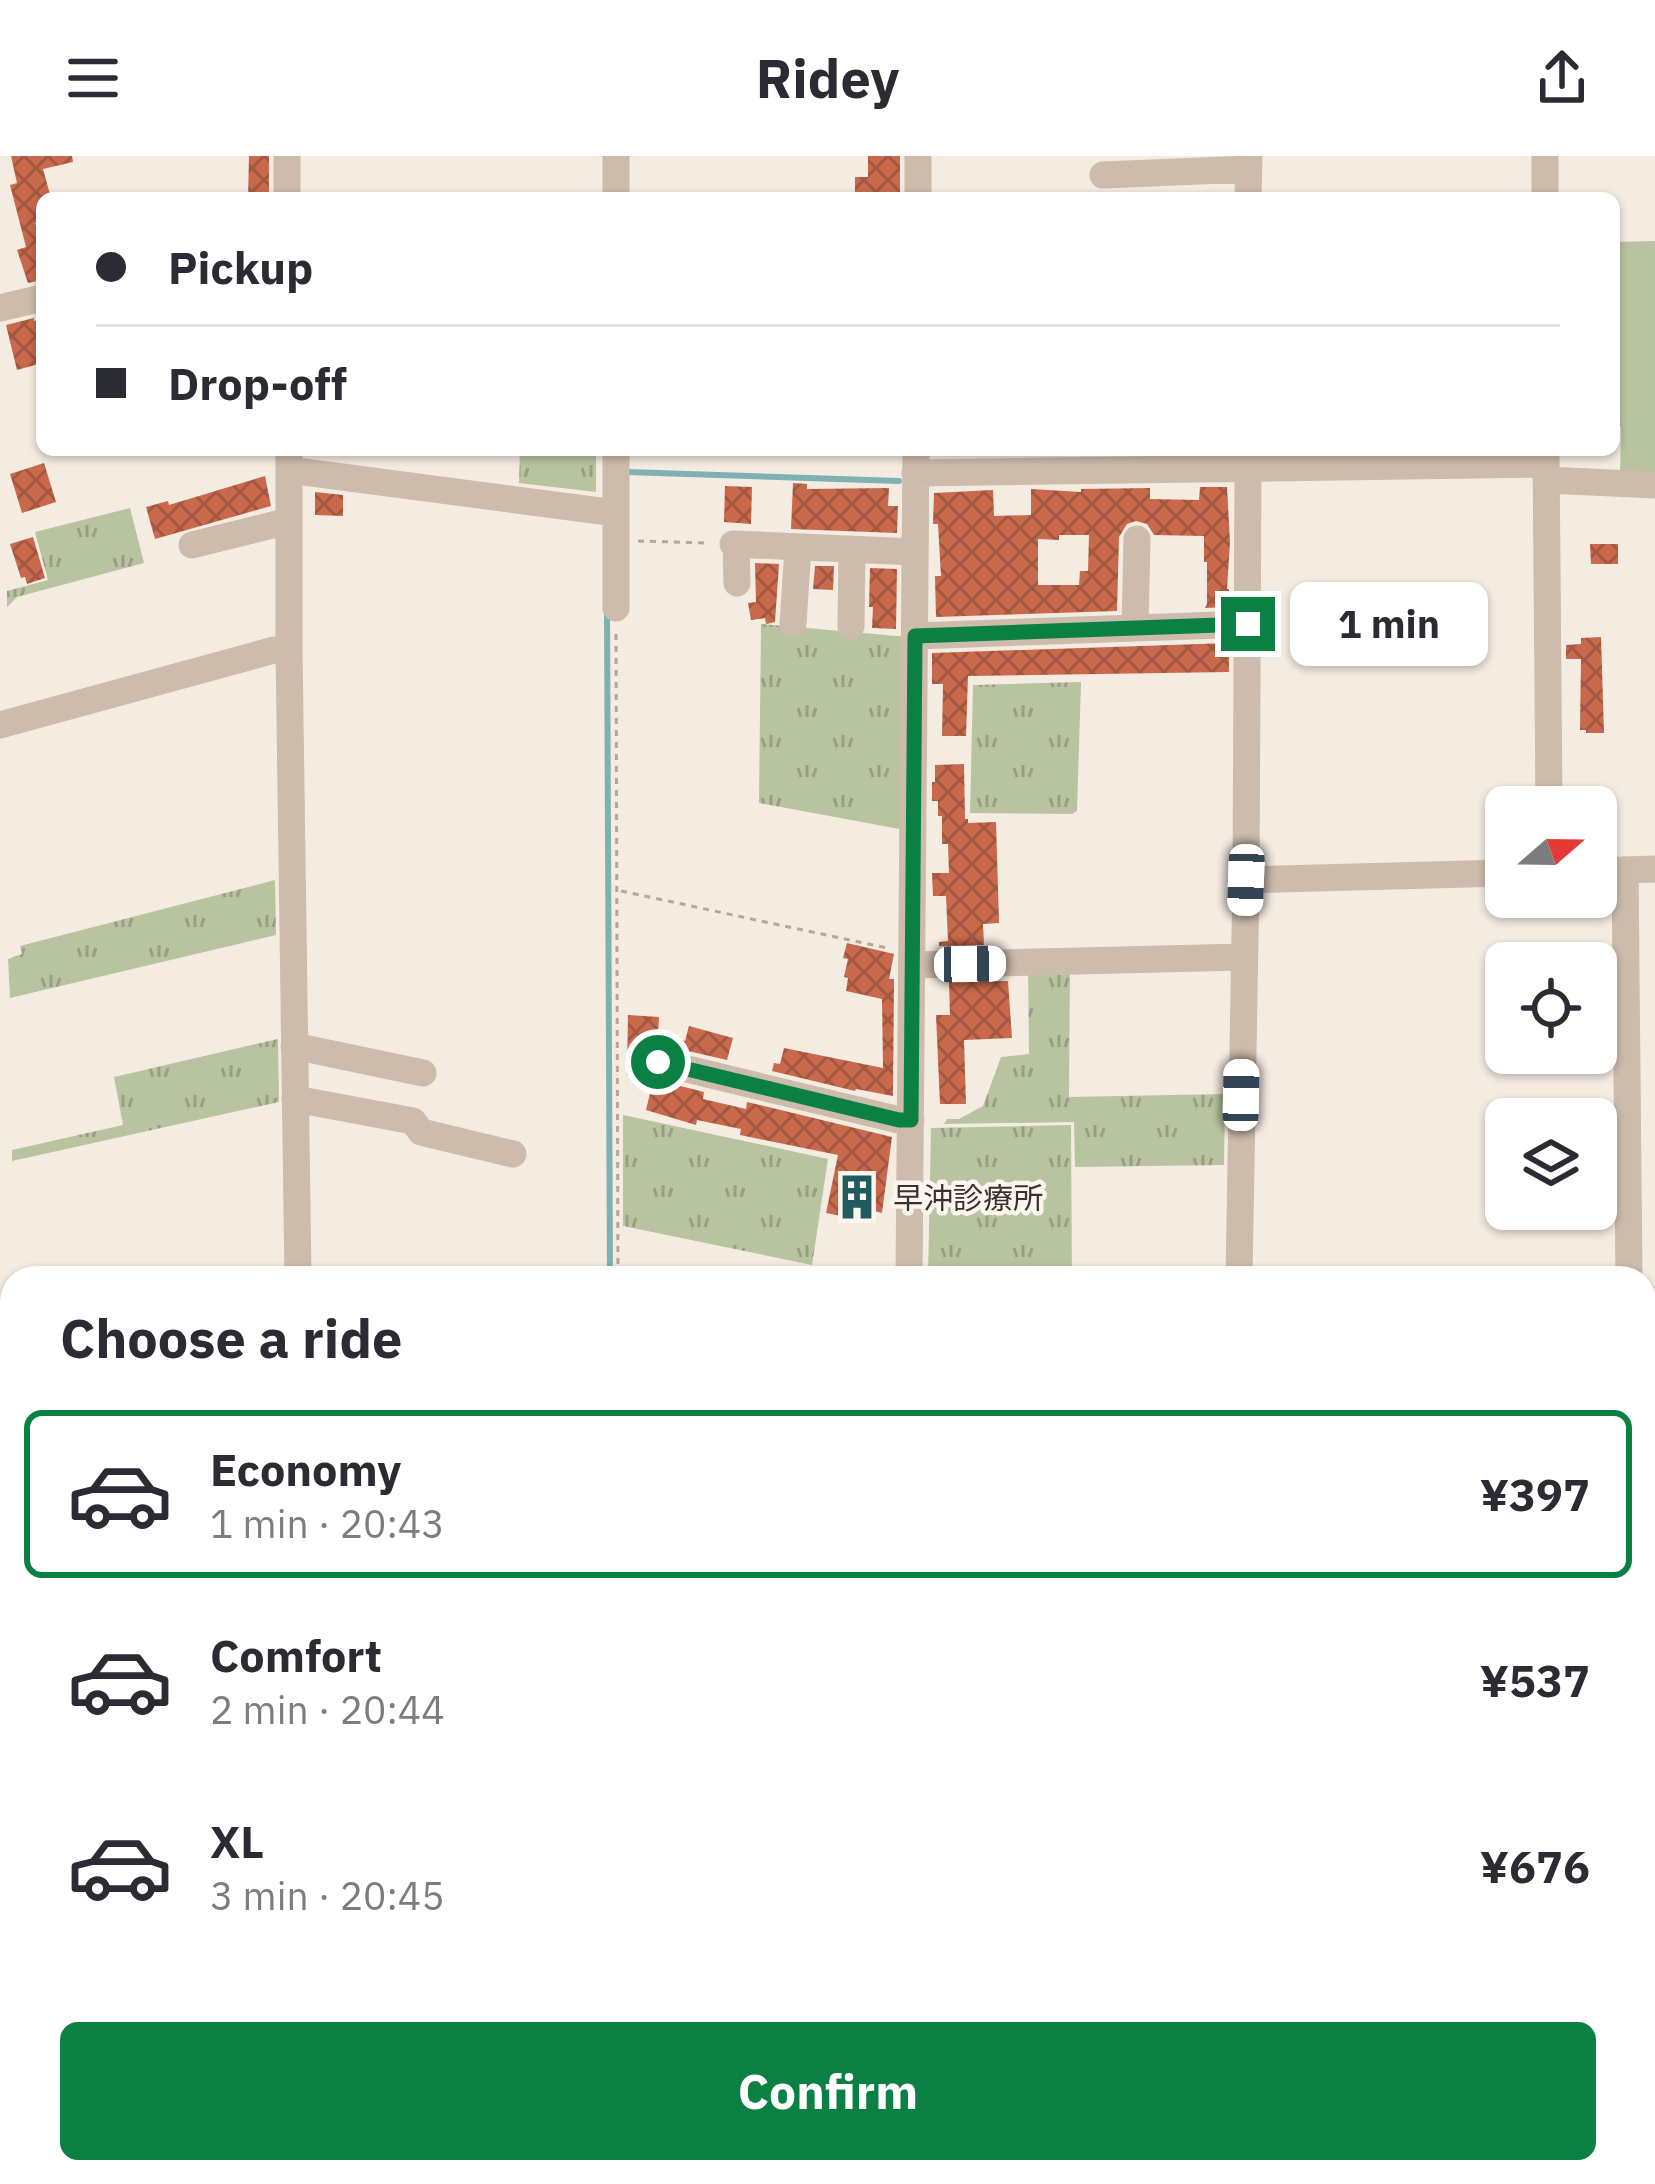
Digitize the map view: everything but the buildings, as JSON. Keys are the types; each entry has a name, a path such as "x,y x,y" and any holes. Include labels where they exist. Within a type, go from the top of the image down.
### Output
{"street":[{"path":"287,156 287,192"},
{"path":"616,156 616,192"},
{"path":"918,156 918,192"},
{"path":"1544,156 1545,192"},
{"path":"1102,175 1132,165 1244,166"},
{"path":"0,308 36,299"},
{"path":"298,1266 283,649 282,522 289,460 611,519"},
{"path":"616,464 611,519 616,608"},
{"path":"909,1266 921,636 915,551 921,467 1550,469 1655,485"},
{"path":"1239,1266 1236,958 1246,880 1244,468"},
{"path":"1549,786 1550,469"},
{"path":"192,545 282,522"},
{"path":"1135,628 1137,539"},
{"path":"736,583 734,544 915,551"},
{"path":"793,624 797,547"},
{"path":"851,626 852,549"},
{"path":"921,636 1242,625"},
{"path":"0,725 283,649"},
{"path":"1617,870 1655,869"},
{"path":"1246,880 1485,874"},
{"path":"1612,918 1628,1266"},
{"path":"917,962 1236,958"},
{"path":"294,1046 423,1073"},
{"path":"658,1062 911,1120"},
{"path":"295,1099 413,1121 421,1132 513,1154"}],"path":[{"path":"611,519 734,544"},
{"path":"616,608 618,1266"},
{"path":"617,890 917,962"}],"green space":[{"path":"1655,241 1655,477 1620,477 1620,242"},
{"path":"520,456 596,456 596,492 519,483"},
{"path":"130,508 144,563 17,597 7,607 7,591 48,580 35,532"},
{"path":"761,624 908,637 905,830 759,803"},
{"path":"1081,682 1077,811 970,813 973,685"},
{"path":"275,880 276,935 10,998 8,959 22,954 20,946"},
{"path":"1070,966 1069,1097 1225,1094 1224,1165 1075,1167 1074,1122 944,1124 983,1106 1001,1057 1029,1054 1028,967"},
{"path":"278,1039 279,1102 12,1161 12,1150 123,1125 114,1077"},
{"path":"623,1115 828,1159 812,1265 623,1226"},
{"path":"1071,1125 1072,1266 928,1266 931,1128"}],"waterway":[{"path":"627,472 899,481"},
{"path":"607,610 610,1266"}],"place":[{"name":"早沖診療所","path":"857,1197"}],"route":[{"path":"658,1062 911,1120 915,636 1248,624"}]}
